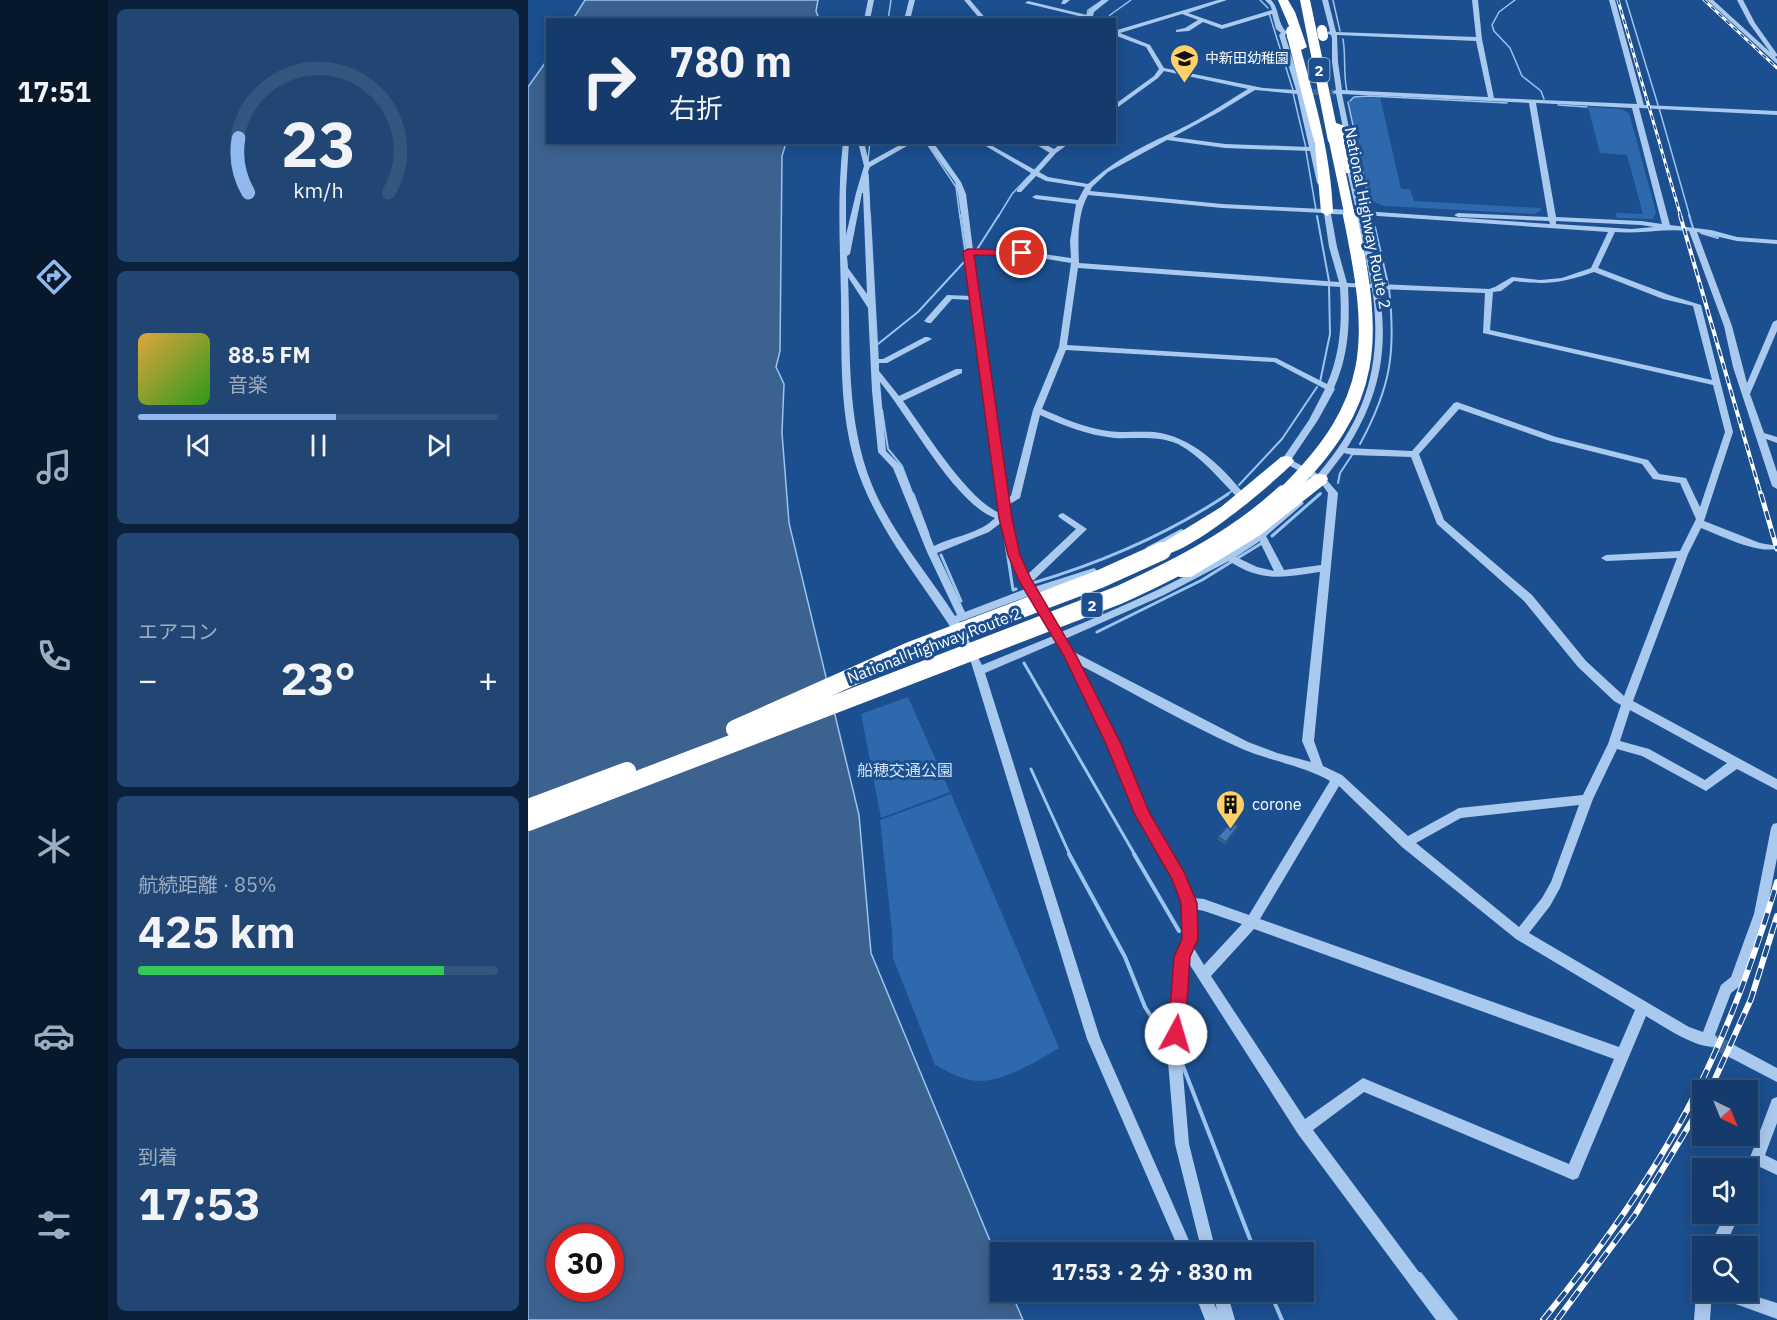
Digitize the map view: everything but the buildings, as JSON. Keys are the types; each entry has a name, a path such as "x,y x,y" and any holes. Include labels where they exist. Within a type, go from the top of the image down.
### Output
{"highway":[{"path":"1283,0 1308,94 1327,180 1327,212"},
{"path":"1283,0 1292,16 1306,91"},
{"name":"National Highway Route 2","path":"528,808 738,735 1130,589 1221,542 1269,507 1291,487 1310,467 1337,430 1356,393 1366,354 1368,316 1364,288 1324,143 1306,91 1298,0"},
{"name":"National Highway Route 2","path":"1305,0 1324,143"},
{"path":"1315,0 1325,33 1332,95 1350,171"},
{"path":"738,735 910,651 1100,579 1162,551 1198,531 1238,504 1286,461"},
{"path":"738,735 799,724 1060,627 1185,573 1253,532 1320,479"},
{"name":"National Highway Route 2","path":"528,822 738,735"}],"street":[{"path":"867,18 871,0"},
{"path":"908,18 912,0"},
{"path":"967,0 982,18"},
{"path":"1086,0 1098,4"},
{"path":"1028,3 1088,18 1091,10 1106,0"},
{"path":"1116,33 1224,0"},
{"path":"1268,0 1275,11 1280,29 1290,33"},
{"path":"980,670 1060,638 1232,560 1298,505 1342,448 1364,409 1377,370 1379,333 1375,285 1350,171 1353,162 1325,33 1325,0"},
{"path":"1475,0 1479,39 1491,99"},
{"path":"1611,0 1667,228"},
{"path":"1710,0 1775,60"},
{"path":"1740,0 1752,23 1773,51 1777,58 1775,60"},
{"path":"1182,13 1222,27 1275,11"},
{"path":"1178,31 1187,30 1202,20"},
{"path":"1116,33 1148,46 1162,69 1254,88 1306,91 1282,35 1290,33"},
{"path":"1325,33 1479,39"},
{"path":"1116,106 1156,77 1162,69"},
{"path":"1003,504 1015,498 1037,411 1063,347 1075,263 1074,242 1080,202 1087,190 1106,171 1254,88"},
{"path":"1337,93 1777,113"},
{"path":"1532,101 1552,222"},
{"path":"1164,138 1225,146 1324,143 1327,212 1343,284 1347,314 1346,334 1343,354 1331,389 1304,436 1286,461 1328,484 1333,493 1308,741 1319,769"},
{"path":"846,144 842,178 847,406 854,444 868,484 910,561 958,618"},
{"path":"861,144 866,169 882,452 897,467 980,670 1094,1040 1183,1242"},
{"path":"843,257 848,252 866,169 908,144"},
{"path":"930,144 958,182 962,194 1003,518 1014,555 1031,591 1070,655 1114,744 1143,815 1179,876 1189,903 1190,939 1182,957 1179,1018 1174,1050 1182,1144 1206,1242"},
{"path":"1039,144 1053,151"},
{"path":"1019,191 1053,151 1065,144"},
{"path":"987,145 1046,179 1087,190 1222,206 1424,216 1480,222 1641,223 1667,228 1692,229 1737,239 1777,242"},
{"path":"1036,197 1080,202"},
{"path":"1552,222 1612,230 1667,228"},
{"path":"1692,229 1728,326 1737,367 1777,486"},
{"path":"1594,269 1612,230"},
{"path":"968,252 1022,253 1075,263 1343,284 1489,291 1498,289 1512,279 1540,282 1563,280 1594,269 1666,297 1697,304 1729,432 1700,521 1683,554 1614,744 1587,799 1556,884 1546,902 1520,935"},
{"path":"844,270 848,270 860,286 873,311"},
{"path":"1489,291 1486,331 1718,384"},
{"path":"928,321 950,297 975,298"},
{"path":"1747,392 1777,322"},
{"path":"877,364 928,339"},
{"path":"1063,347 1276,360 1331,389"},
{"path":"877,364 897,400 968,496 1003,518"},
{"path":"897,400 959,371"},
{"path":"1414,454 1456,405 1553,439 1645,462 1656,477 1683,480 1700,521 1759,546 1773,548"},
{"path":"1037,411 1079,428 1116,435 1154,434 1183,443 1204,458 1239,494"},
{"path":"1761,435 1777,440"},
{"path":"958,618 1031,591 1100,570 1171,538 1239,494 1304,436"},
{"path":"1342,448 1352,452 1414,454"},
{"path":"1414,454 1440,522 1528,598 1582,664 1627,703 1777,785"},
{"path":"1025,579 1031,577 1082,529 1063,516"},
{"path":"932,552 940,546 971,536 1003,518"},
{"path":"1260,536 1281,574"},
{"path":"1606,558 1683,554"},
{"path":"1232,560 1267,573 1281,574 1324,568"},
{"path":"1100,570 1128,607"},
{"path":"1070,655 1244,745 1275,757 1319,769 1338,778 1406,843 1520,935 1686,1033 1710,1040 1726,989 1736,981 1760,914 1777,828"},
{"path":"1614,744 1645,752 1706,786 1736,763"},
{"path":"1206,973 1251,923 1338,778"},
{"path":"1406,843 1460,813 1587,799"},
{"path":"1189,903 1204,905 1623,1054"},
{"path":"1186,948 1206,973 1306,1127 1446,1320"},
{"path":"1306,1127 1363,1085 1573,1173 1642,1007"},
{"path":"1734,1052 1777,1075"},
{"path":"1756,1158 1777,1104"},
{"path":"1758,1159 1777,1168"},
{"path":"1206,1302 1213,1320"},
{"path":"1222,1302 1227,1320"},
{"path":"1702,1320 1703,1302"},
{"path":"1747,1302 1774,1313"}],"green space":[{"path":"1380,97 1401,189 1410,189 1414,201 1541,208 1541,210 1535,214 1384,206 1371,201 1349,102 1354,98"},
{"path":"1588,107 1621,109 1629,113 1656,212 1653,219 1617,218 1616,213 1643,214 1627,155 1600,153"},
{"name":"船穂交通公園","path":"908,697 950,792 881,818 861,714"},
{"path":"951,794 1059,1048 1015,1072 990,1080 966,1079 935,1065 893,958 880,820"}],"shaded area":[{"path":"585,0 818,0 816,11 819,18 574,18"},
{"path":"546,61 546,144 786,144 782,156 780,351 776,367 784,384 782,433 789,523 859,815 871,953 990,1242 990,1302 1015,1302 1023,1320 528,1320 528,87"}],"waterway":[{"path":"888,18 891,0"},
{"path":"1086,18 1088,10 1103,0"},
{"path":"1109,18 1131,0"},
{"path":"1260,0 1268,8"},
{"path":"1333,0 1340,31"},
{"path":"1515,0 1499,12 1492,25 1494,31 1510,48 1522,76 1541,91 1544,99"},
{"path":"1626,0 1658,105"},
{"path":"1269,13 1293,90"},
{"path":"1343,39 1347,91"},
{"path":"1293,93 1306,148"},
{"path":"1350,101 1354,97 1370,96 1507,103"},
{"path":"1348,102 1369,199"},
{"path":"1558,105 1587,107"},
{"path":"1659,108 1690,217"},
{"path":"868,160 870,144"},
{"path":"927,144 956,187 960,217"},
{"path":"1033,172 1053,150"},
{"path":"1306,151 1316,210"},
{"path":"868,174 870,217"},
{"path":"998,217 1012,194 1028,177"},
{"path":"870,215 878,362"},
{"path":"960,215 971,291"},
{"path":"976,251 999,215"},
{"path":"1689,215 1693,228"},
{"path":"1317,216 1329,281"},
{"path":"1375,227 1388,284"},
{"path":"1701,233 1718,238"},
{"path":"878,344 918,312 965,261"},
{"path":"1320,382 1330,334 1329,286"},
{"path":"1360,444 1379,405 1389,369 1392,331 1389,288"},
{"path":"972,303 977,336"},
{"path":"1239,485 1282,439 1317,387"},
{"path":"882,410 888,449 902,466 913,495"},
{"path":"1338,483 1340,473 1352,455"},
{"path":"1226,495 1232,491"},
{"path":"913,494 928,534"},
{"path":"1033,583 1134,546 1182,522 1228,494"},
{"path":"1272,536 1320,494"},
{"path":"1004,531 1013,590 1016,589"},
{"path":"1097,632 1202,580 1262,543"},
{"path":"941,555 961,601"},
{"path":"1024,663 1135,855"},
{"path":"1031,769 1070,855"},
{"path":"1069,854 1125,957 1145,1007 1170,1045"},
{"path":"1134,854 1179,931"},
{"path":"1181,1061 1251,1242"},
{"path":"1420,1274 1456,1320"},
{"path":"1274,1302 1282,1320"}],"tunnel":[{"path":"1304,92 1335,92"},
{"path":"1713,1041 1734,1052"}],"railway":[{"path":"1618,0 1681,217"},
{"path":"1704,0 1777,68"},
{"path":"1680,215 1761,495"},
{"path":"1761,494 1777,549"},
{"path":"1543,1320 1614,1227 1678,1127 1713,1057 1731,1014 1756,949 1777,882"},
{"path":"1715,1080 1751,999 1777,916"},
{"path":"1557,1320 1635,1215 1692,1121"}],"place":[{"name":"中新田幼稚園","path":"1184,84"},
{"name":"corone","path":"1231,830"}],"route":[{"path":"1022,253 968,252 1005,518 1014,555 1025,579 1070,655 1114,744 1143,815 1179,876 1189,903 1190,939 1182,957 1176,1034"}]}
